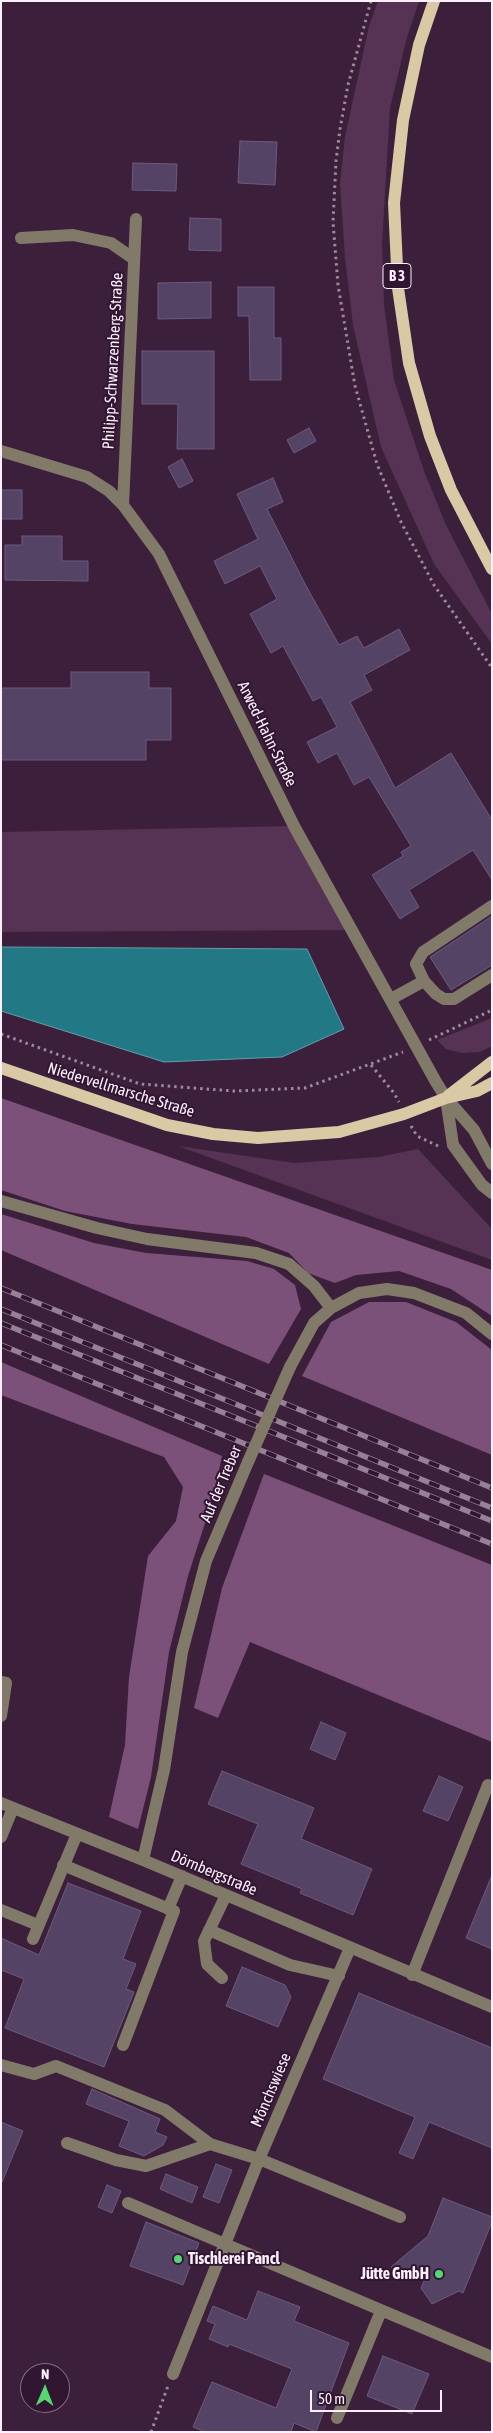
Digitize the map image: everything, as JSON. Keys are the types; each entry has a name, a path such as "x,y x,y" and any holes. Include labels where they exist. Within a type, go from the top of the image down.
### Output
{"main road":[{"name":"B 3","path":"434,1 419,45 403,120 394,203 398,288 409,363 430,436 451,490 492,569"},
{"path":"446,1098 492,1062"},
{"name":"Niedervellmarsche Straße","path":"1,1068 167,1125 213,1134 258,1138 338,1132 404,1114 446,1098"},
{"path":"446,1098 477,1091 492,1083"}],"street":[{"name":"Philipp-Schwarzenberg-Straße","path":"123,505 136,219"},
{"path":"21,238 74,235 111,243 134,259"},
{"name":"Arwed-Hahn-Straße","path":"1,451 88,478 109,490 123,505 159,554 294,826 446,1098"},
{"path":"492,906 423,952 416,964 424,981 436,994 444,999 454,999 492,975"},
{"path":"391,999 424,981"},
{"path":"446,1098 474,1130 492,1164"},
{"path":"446,1098 453,1145 482,1185 492,1193"},
{"path":"1,1201 97,1228 147,1239 256,1253 289,1264 314,1286 331,1308"},
{"name":"Auf der Treber","path":"143,1860 164,1770 182,1652 206,1560 290,1367 314,1323 331,1308 359,1293 387,1289 414,1293 466,1313 492,1334"},
{"path":"1,1682 6,1684 1,1716"},
{"path":"412,1975 488,1785"},
{"path":"1,1837 7,1806"},
{"name":"Dörnbergstraße","path":"7,1806 182,1876 412,1975 492,2007"},
{"path":"32,1939 77,1834"},
{"path":"63,1865 174,1911 122,2045"},
{"path":"168,1909 182,1876"},
{"path":"222,1978 207,1964 204,1941 226,1896"},
{"path":"1,1910 38,1925"},
{"path":"209,1930 290,1965 339,1976"},
{"name":"Mönchswiese","path":"173,2374 259,2159 350,1948"},
{"path":"1,2064 34,2074 56,2066 165,2110 210,2144 259,2159 400,2217"},
{"path":"67,2143 116,2160 146,2166 210,2144"},
{"path":"128,2203 224,2246 492,2357"},
{"path":"338,2418 382,2311"}],"path":[{"path":"371,1 348,85 336,161 334,196 333,222 338,286 355,386 377,464 401,522 434,585 492,668"},
{"path":"1,1034 140,1084 234,1091 306,1088 418,1047 492,1010"},
{"path":"371,1064 394,1093 417,1136 438,1146 444,1153"},
{"path":"151,2432 173,2374"}],"shaded area":[{"path":"378,1 419,1 407,37 390,108 382,245 384,304 394,380 424,471 446,525 492,614 492,644 434,564 381,447 353,325 345,258 340,184 345,137 369,26"},
{"path":"294,826 353,930 1,932 1,832"},
{"path":"1,947 307,949 344,1029 282,1057 164,1062 1,1011"},
{"path":"492,1018 492,1046 480,1052 462,1053 446,1049 437,1040"},
{"path":"1,1098 492,1270 492,1316 451,1289 399,1271 356,1275 335,1283 308,1273 289,1253 246,1237 132,1224 65,1211 1,1190"},
{"path":"178,1146 294,1163 379,1157 418,1149 492,1229 492,1260"},
{"path":"1,1214 94,1243 146,1253 247,1261 274,1269 295,1285 301,1309 269,1364 1,1250"},
{"path":"369,1302 406,1302 456,1322 492,1350 492,1455 302,1376 331,1322"},
{"path":"1,1362 222,1456 213,1498 188,1576 169,1652 151,1777 138,1829 109,1817 125,1745 129,1677 148,1556 176,1521 183,1487 164,1457 1,1395"},
{"path":"264,1474 492,1565 492,1742 250,1642 218,1718 194,1708 222,1588"}],"building":[{"path":"240,141 277,142 275,185 238,183"},
{"path":"133,163 177,164 176,191 132,190"},
{"path":"190,218 221,219 221,251 189,250"},
{"path":"211,282 211,318 158,319 158,283"},
{"path":"238,287 274,287 274,338 281,338 281,380 250,380 249,316 238,316"},
{"path":"142,351 214,351 214,449 177,449 178,404 142,404"},
{"path":"309,428 316,441 294,453 287,440"},
{"path":"182,459 193,481 179,488 168,467"},
{"path":"273,478 283,502 267,509 305,584 339,645 357,636 364,648 399,629 410,650 364,675 372,690 350,702 395,788 451,753 492,820 492,880 473,850 409,890 419,907 400,919 372,875 403,856 401,852 411,846 369,777 354,785 337,753 318,763 307,742 337,727 321,697 313,701 283,646 271,653 250,614 277,599 260,566 225,584 214,561 258,539 237,494"},
{"path":"1,490 22,490 22,519 1,519"},
{"path":"22,536 62,536 62,561 88,561 88,581 5,580 5,545 22,545"},
{"path":"71,672 149,672 149,688 171,688 171,740 146,740 146,760 1,760 1,688 71,688"},
{"path":"492,916 492,965 451,990 430,957"},
{"path":"321,1722 346,1733 335,1760 310,1749"},
{"path":"222,1771 314,1808 301,1839 372,1869 353,1915 300,1893 302,1889 241,1864 258,1824 208,1804"},
{"path":"439,1776 463,1787 448,1821 423,1811"},
{"path":"492,1875 492,1949 466,1938"},
{"path":"68,1883 141,1911 123,1959 136,1964 126,1989 134,1992 104,2067 5,2028 24,1979 1,1970 1,1938 39,1955"},
{"path":"242,1967 285,1985 291,1997 278,2027 226,2006"},
{"path":"359,1993 492,2048 492,2148 429,2122 413,2159 399,2153 415,2117 323,2079"},
{"path":"92,2089 160,2119 155,2132 167,2137 163,2145 144,2156 119,2146 129,2121 86,2104"},
{"path":"1,2122 23,2131 2,2182 1,2182"},
{"path":"216,2164 232,2170 219,2203 203,2197"},
{"path":"166,2174 198,2187 192,2203 160,2189"},
{"path":"107,2185 121,2191 112,2213 98,2207"},
{"path":"443,2198 492,2217 492,2222 463,2293 459,2291 432,2304 421,2288 424,2281 391,2267 428,2236"},
{"path":"146,2222 199,2243 183,2285 130,2266"},
{"path":"258,2291 300,2307 294,2321 349,2343 316,2432 294,2423 291,2432 205,2432 193,2427 212,2382 276,2408 292,2369 229,2344 228,2347 209,2339 215,2324 207,2321 213,2306 247,2320"},
{"path":"383,2356 429,2374 412,2414 367,2396"}],"railway":[{"path":"1,1288 492,1488"},
{"path":"1,1309 492,1508"},
{"path":"1,1323 492,1521"},
{"path":"1,1345 492,1544"}],"place":[{"name":"Tischlerei Pancl","path":"178,2259"},
{"name":"Jütte GmbH","path":"439,2274"}]}
